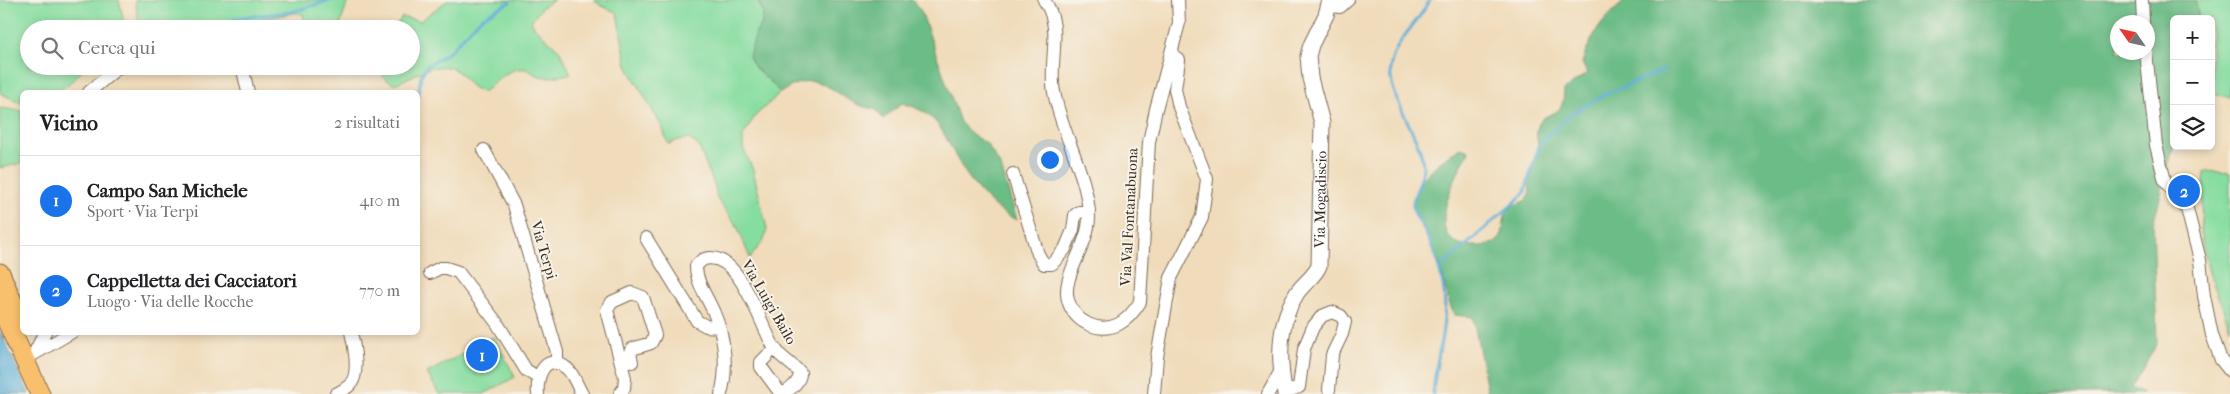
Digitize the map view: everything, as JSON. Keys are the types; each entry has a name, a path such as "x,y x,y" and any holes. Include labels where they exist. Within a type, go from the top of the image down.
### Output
{"main road":[{"path":"0,273 20,321"},
{"path":"0,306 40,394"},
{"path":"27,335 53,394"}],"street":[{"name":"Via Val Fontanabuona","path":"1044,0 1052,10 1055,30 1052,66 1054,91 1059,115 1086,193 1089,210 1088,230 1085,241 1066,289 1071,310 1089,325 1104,327 1120,324 1133,312 1140,302 1143,284 1144,214 1149,142 1156,109 1180,23 1178,0"},
{"path":"1330,3 1340,7 1348,0"},
{"path":"2142,0 2143,15"},
{"name":"Via Mogadiscio","path":"1285,393 1280,372 1279,354 1292,304 1298,292 1314,276 1319,266 1322,123 1310,78 1308,56 1330,3"},
{"path":"1154,394 1157,357 1171,278 1202,216 1207,179 1179,107 1175,90 1179,60 1172,55"},
{"path":"2147,60 2156,145 2165,181 2187,209 2200,260 2204,296 2212,335 2221,360 2230,371"},
{"path":"91,90 109,75"},
{"path":"244,75 248,90"},
{"name":"Via Terpi","path":"484,150 514,205 557,352 557,364"},
{"path":"1013,174 1038,254 1044,264 1052,264 1059,258 1072,230 1075,215 1089,210"},
{"path":"646,238 697,321 706,326 719,327"},
{"name":"Via Luigi Bailo","path":"721,394 724,365 723,340 697,274 696,266 706,258 721,260 736,273 774,347 780,355 800,372 800,378 787,392 781,393 761,368 761,362 768,354"},
{"path":"430,273 446,268 458,272 497,323 526,370 537,377"},
{"path":"620,394 624,388 625,378 608,310 612,302 632,293 643,297 655,335 651,343 632,349 630,352 632,362"},
{"path":"1285,393 1296,389 1301,383 1304,349 1313,327 1322,316 1336,313 1343,318 1344,327 1332,355 1329,390"},
{"path":"34,354 44,335"},
{"path":"34,354 67,335"},
{"path":"336,394 351,384 355,376 352,335"},
{"path":"538,394 537,377 544,367 549,364 557,364 567,369 582,394"},
{"path":"1268,394 1280,372"}],"green space":[{"path":"0,0 119,0 123,20 20,20 20,75 78,75 65,86 54,90 20,90 20,103 0,93"},
{"path":"135,0 348,0 342,20 304,20 303,14 295,13 260,20 138,20"},
{"path":"448,0 554,0 542,7 531,21 535,28 560,51 571,74 544,77 525,69 514,70 504,75 483,92 472,87 458,72 447,67 431,68 420,73 420,21"},
{"path":"594,0 757,0 763,12 762,23 756,33 754,67 774,83 780,93 755,116 743,136 743,148 753,170 767,229 764,240 750,258 737,226 717,199 715,187 698,145 689,139 668,144 662,127 627,66 617,13"},
{"path":"757,0 912,0 921,11 960,122 972,135 987,144 1001,167 1017,220 1000,211 971,181 939,126 925,113 902,103 883,119 875,109 860,106 829,87 809,81 796,84 780,93 759,72 749,56 756,33 762,23 763,12"},
{"path":"1626,0 2195,0 2198,15 2170,15 2170,150 2172,150 2153,224 2157,344 2131,388 2143,394 1488,394 1473,317 1454,315 1440,265 1414,211 1416,191 1427,174 1443,160 1460,148 1469,151 1450,193 1445,209 1444,224 1448,235 1458,243 1482,246 1492,244 1498,240 1502,235 1504,220 1509,209 1528,198 1530,188 1528,179 1537,154 1539,124 1542,119 1555,113 1561,106 1564,90 1587,73 1582,63 1594,35 1604,21"},
{"path":"2195,0 2230,0 2230,98 2215,93 2215,15 2198,15"},
{"path":"402,17 416,20 400,20"},
{"path":"383,75 415,75 394,84 383,77"},
{"path":"0,108 20,111 20,163 0,168"},
{"path":"2205,171 2230,173 2230,328 2209,272 2200,233"},
{"path":"494,337 515,377 484,394 439,394 427,373"}],"water":[{"path":"0,331 29,394 0,394"}],"waterway":[{"path":"233,20 236,18 292,12 331,0"},
{"path":"1430,0 1398,47 1391,64 1391,75 1393,88 1421,152 1423,170 1413,200 1413,208 1432,247 1445,298 1445,312 1433,394"},
{"path":"419,90 421,76 427,66 448,53 481,18 510,2"},
{"path":"1439,269 1524,194 1540,143 1572,113 1604,95 1664,70"}],"place":[{"name":"Cappelletta dei Cacciatori","path":"2184,191"},
{"name":"Campo San Michele","path":"482,355"}]}
